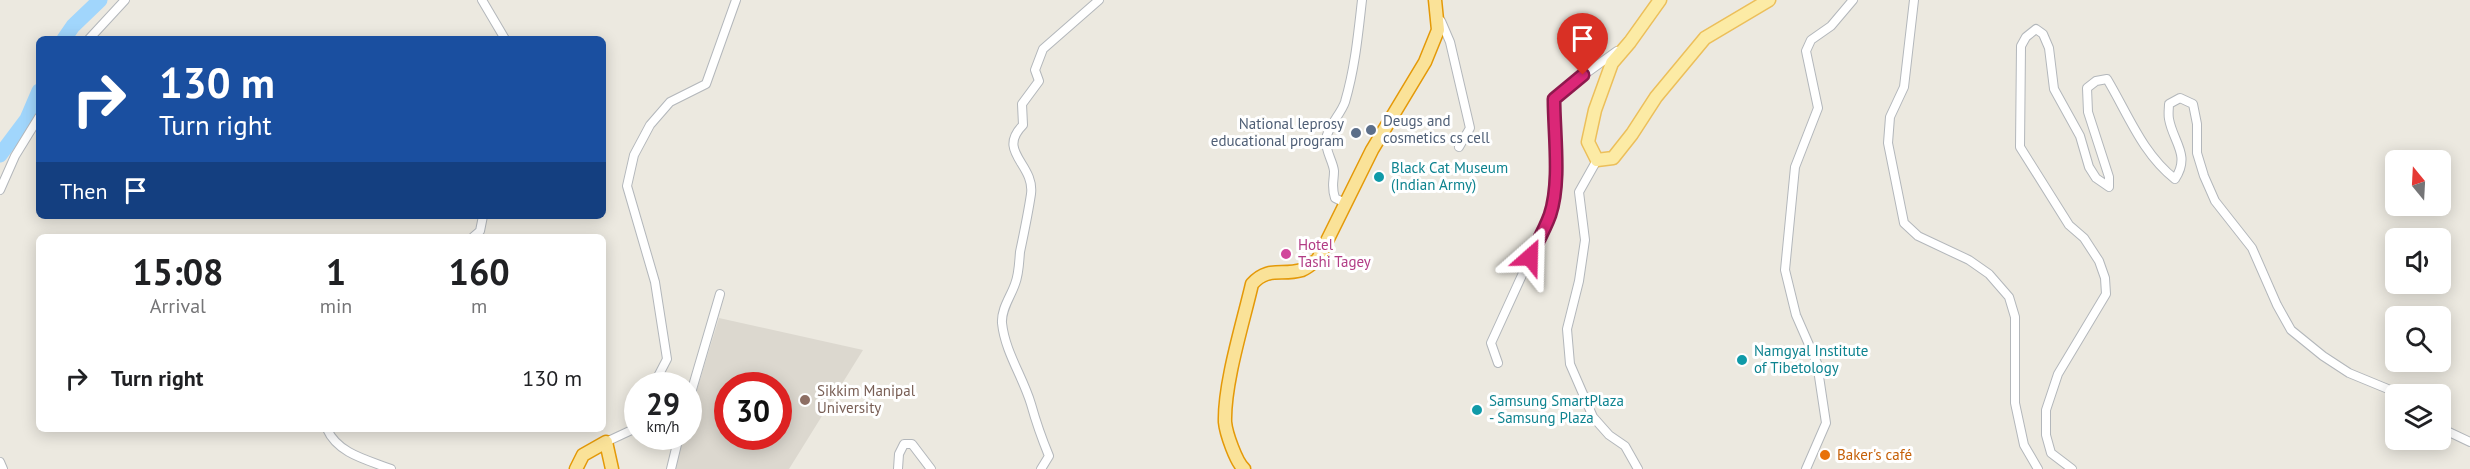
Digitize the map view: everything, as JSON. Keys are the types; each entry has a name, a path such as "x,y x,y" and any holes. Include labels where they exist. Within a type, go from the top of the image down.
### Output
{"highway":[{"path":"1244,469 1238,464 1225,424 1228,391 1252,284 1260,275 1275,271 1304,270 1318,259 1372,150 1425,62 1438,30 1436,6"},
{"path":"576,469 584,456 606,442 612,469"}],"main road":[{"path":"1660,0 1612,63 1595,110 1588,142 1597,160 1613,158 1632,135 1656,97 1705,38 1769,0"}],"street":[{"path":"92,36 125,0"},
{"path":"482,0 503,36"},
{"path":"660,372 667,359 655,282 627,186 634,155 650,124 670,102 706,84 736,0"},
{"path":"1041,469 1049,456 1032,414 1031,404 1012,360 1002,322 1016,282 1032,190 1030,177 1012,148 1014,135 1023,125 1022,104 1039,81 1035,70 1043,49 1099,0"},
{"path":"1345,203 1335,198 1331,187 1334,170 1328,157 1326,139 1344,105 1352,78 1362,0"},
{"path":"1806,469 1826,423 1817,363 1796,315 1785,270 1796,167 1818,108 1806,51 1811,40 1831,26 1853,0"},
{"path":"1914,0 1904,87 1890,117 1888,142 1904,223 1918,236 1969,260 1989,274 2009,297 2015,316 2015,403 2024,445 2038,469"},
{"path":"1436,6 1450,42 1470,128 1460,147"},
{"path":"2072,469 2051,453 2046,435 2046,410 2058,374 2106,294 2105,278 2099,261 2084,238 2069,225 2020,147 2021,46 2026,36 2036,29 2043,34 2049,48 2054,88 2080,136 2096,178 2109,187 2109,177 2088,112 2087,88 2096,81 2107,79 2143,144 2154,160 2175,178 2183,168 2181,151 2169,118 2169,104 2180,98 2193,104 2197,124 2197,153 2204,177 2221,210 2252,249 2291,330 2323,356 2349,373 2385,388"},
{"path":"1498,363 1491,343 1550,214 1557,174 1554,149 1554,99 1567,87 1630,42"},
{"path":"0,190 15,156 36,122"},
{"path":"1597,160 1579,192 1585,240 1579,281 1566,329 1570,364 1593,417 1609,435 1625,446 1638,469"},
{"path":"476,234 480,231 482,219"},
{"path":"697,372 720,294"},
{"path":"328,432 348,452 392,469"},
{"path":"2451,433 2470,442"},
{"path":"606,442 624,434"},
{"path":"898,469 899,454 904,444 912,444 931,469"},
{"path":"671,469 676,450"},
{"path":"0,462 3,469"}],"shaded area":[{"name":"Sikkim Manipal University","path":"719,318 863,350 789,469 671,469 678,450 702,450 702,373"}],"waterway":[{"path":"66,36 73,26 100,0"},
{"path":"0,155 27,119 36,98"}],"place":[{"name":"Deugs and cosmetics cs cell","path":"1371,130"},
{"name":"National leprosy educational program","path":"1356,133"},
{"name":"Black Cat Museum (Indian Army)","path":"1379,177"},
{"name":"Hotel Tashi Tagey","path":"1286,254"},
{"name":"Namgyal Institute of Tibetology","path":"1742,360"},
{"name":"Sikkim Manipal University","path":"805,400"},
{"name":"Samsung SmartPlaza - Samsung Plaza","path":"1477,410"},
{"name":"Baker's café","path":"1825,455"}],"route":[{"path":"1530,257 1550,214 1557,174 1554,149 1554,99 1583,75"}]}
